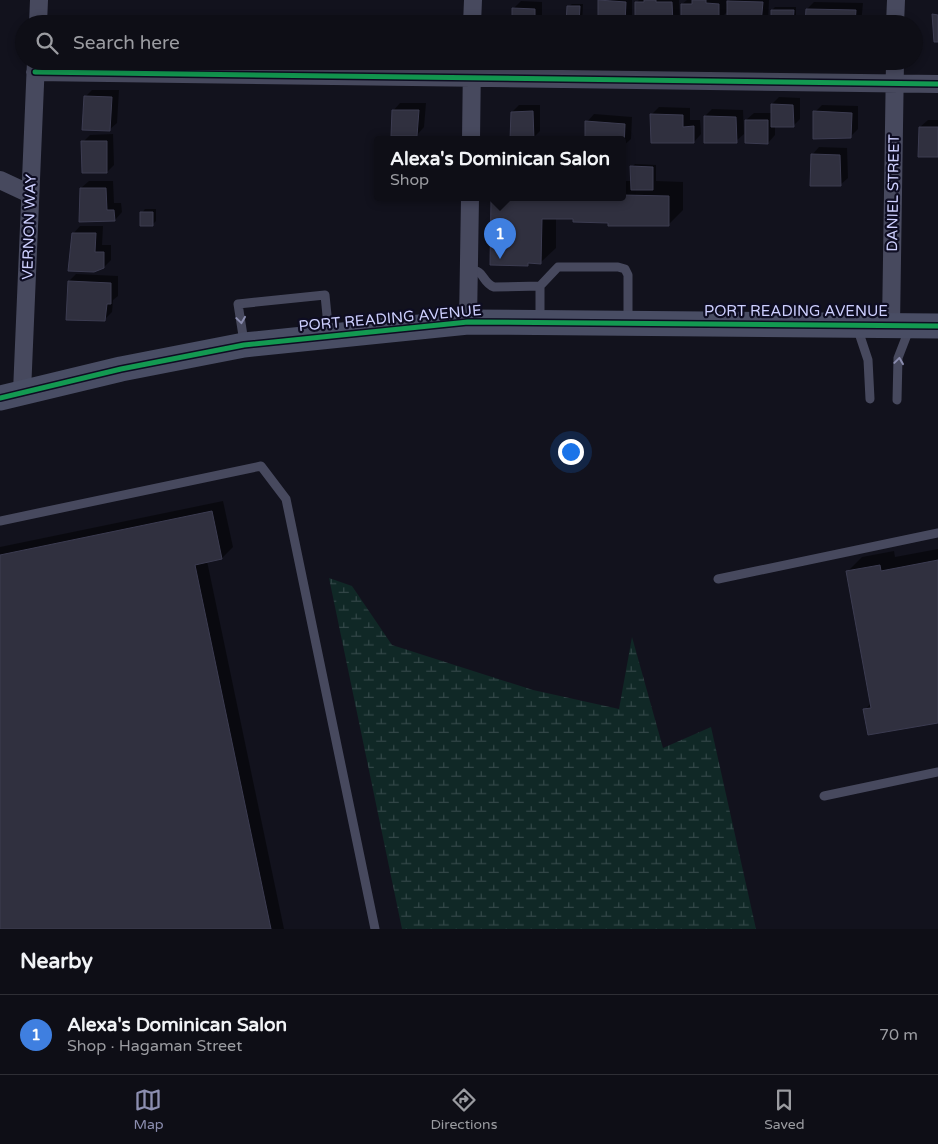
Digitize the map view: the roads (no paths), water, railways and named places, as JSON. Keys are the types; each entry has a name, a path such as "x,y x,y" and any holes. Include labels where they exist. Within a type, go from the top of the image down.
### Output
{"street":[{"path":"38,15 39,0"},
{"path":"472,15 473,0"},
{"path":"895,15 896,0"},
{"name":"VERNON WAY","path":"11,395 30,194 36,70"},
{"path":"471,136 472,70"},
{"path":"502,70 938,84"},
{"name":"DANIEL STREET","path":"895,70 901,325"},
{"path":"0,180 30,194"},
{"path":"468,322 470,201"},
{"name":"PORT READING AVENUE","path":"11,395 121,369 244,345 468,322 938,326"}],"lane":[{"path":"540,322 540,286 558,267 618,267 625,269 628,276 628,323"},
{"path":"469,270 477,270 482,274 488,285 494,287 540,286"},
{"path":"244,345 238,304 282,299 325,295 329,336"},
{"path":"856,324 868,360 870,399"},
{"path":"897,400 901,325"},
{"path":"0,521 261,466 286,499 375,929"},
{"path":"718,579 938,534"},
{"path":"824,796 938,772"}],"place":[{"name":"Alexa's Dominican Salon","path":"500,259"}]}
